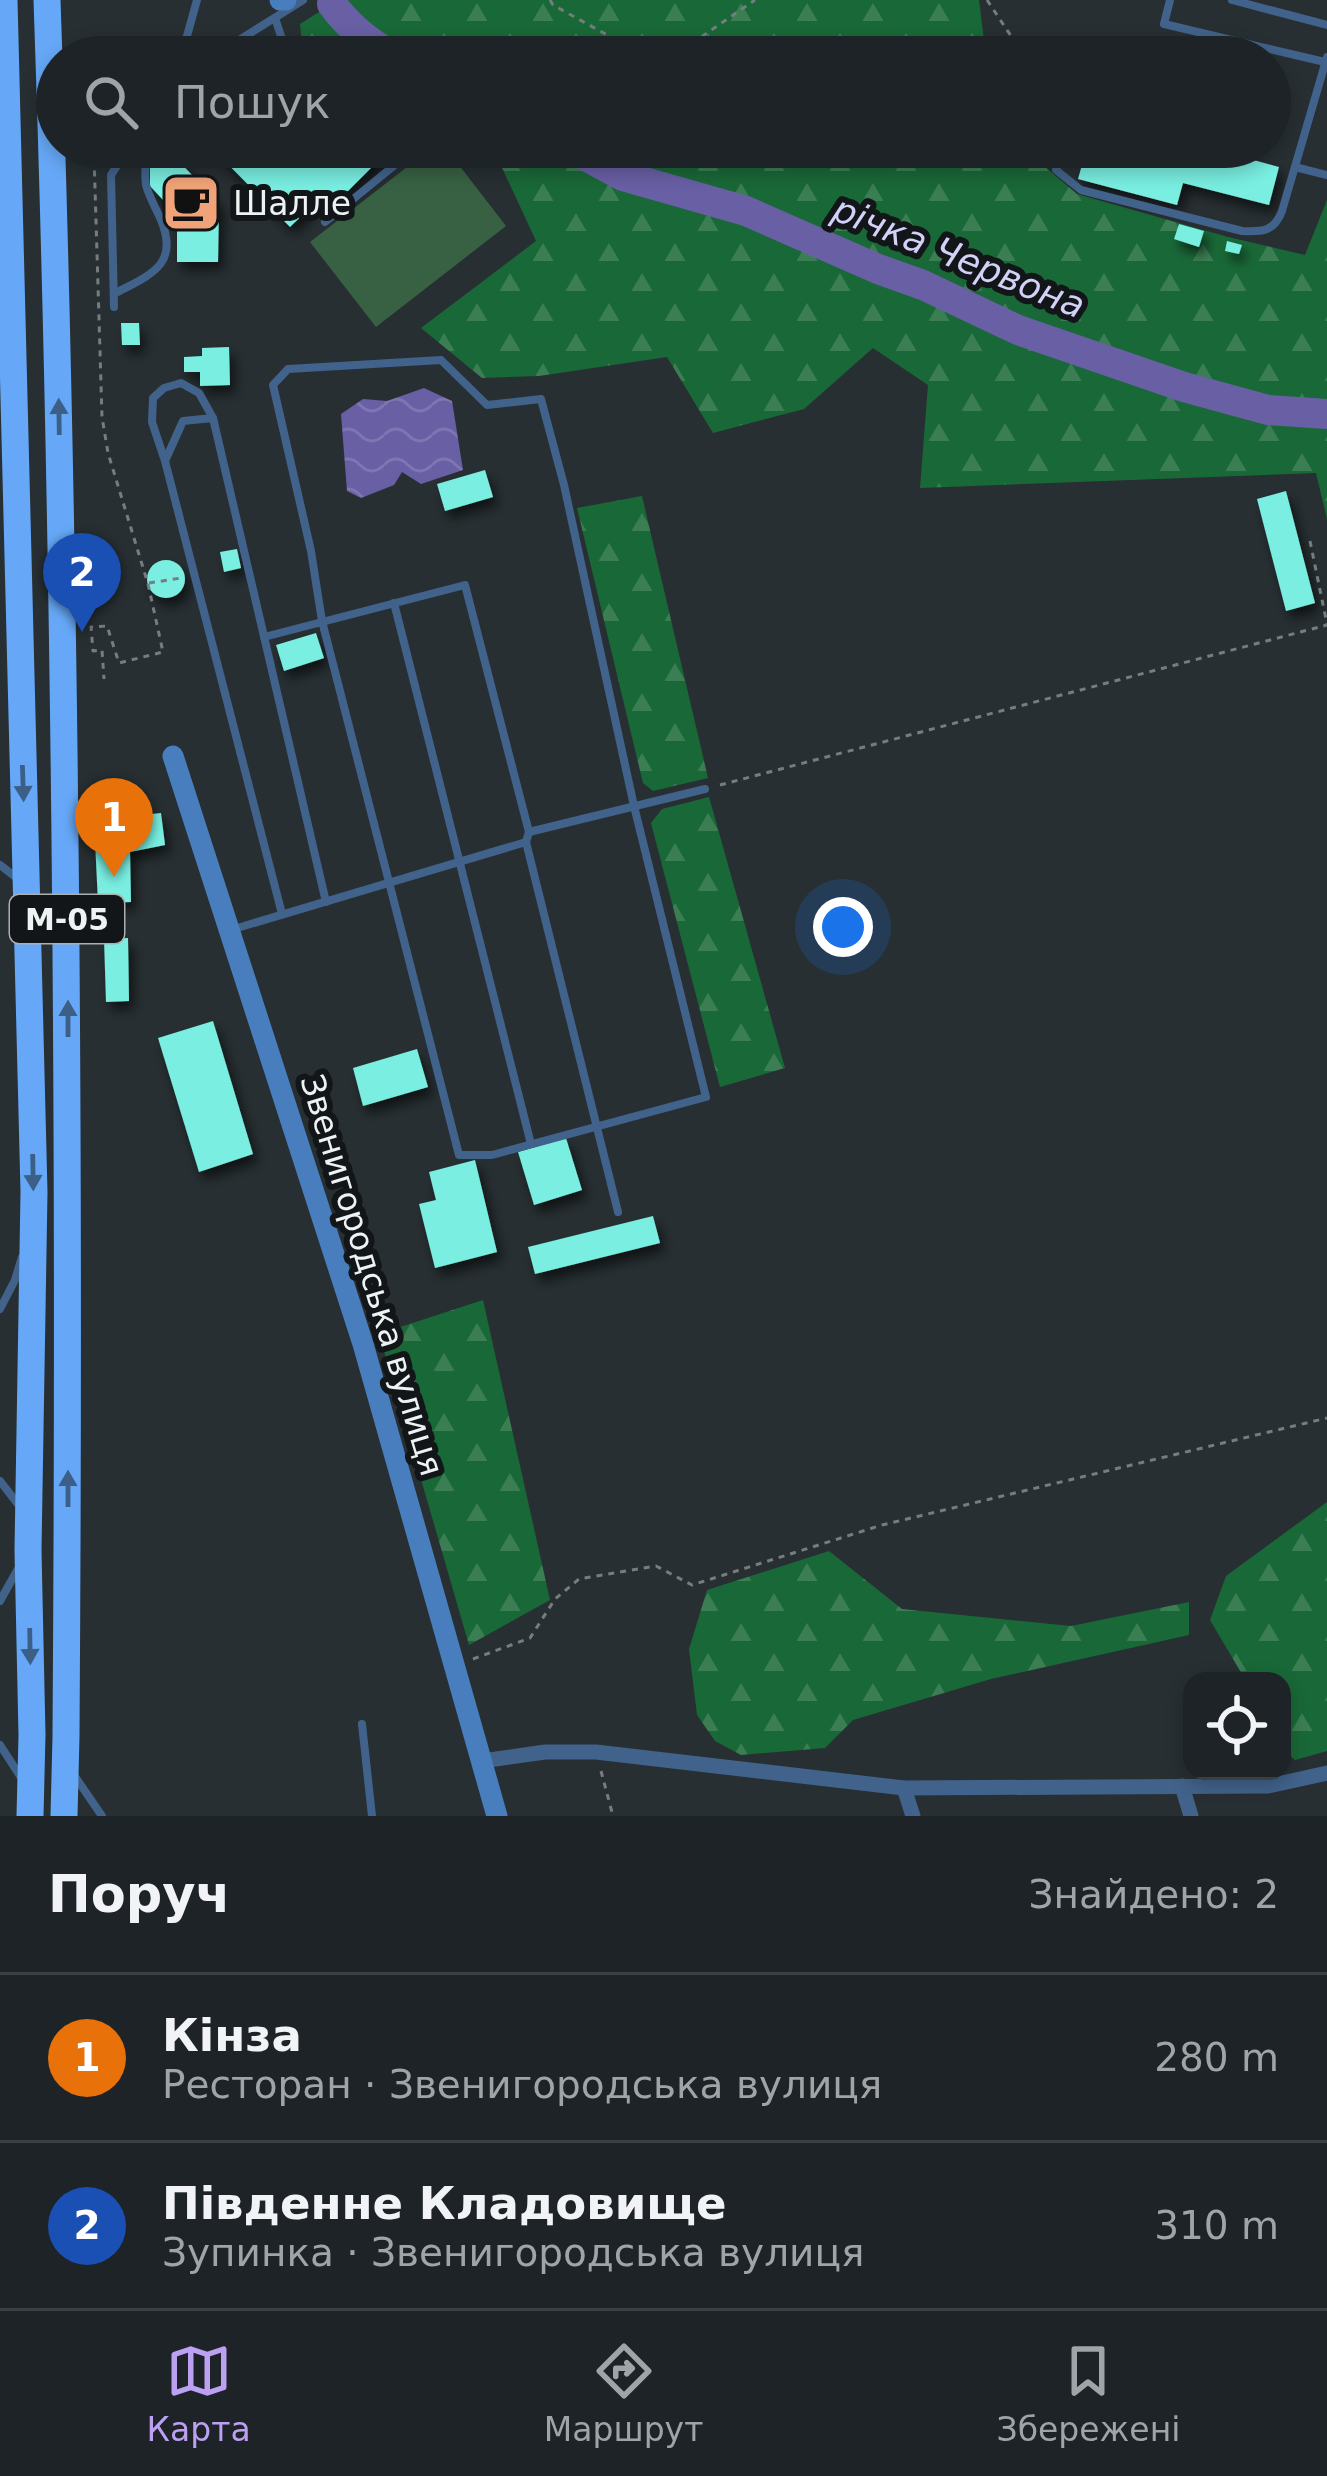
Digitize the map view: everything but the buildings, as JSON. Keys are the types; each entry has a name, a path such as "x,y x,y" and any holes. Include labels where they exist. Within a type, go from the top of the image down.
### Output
{"highway":[{"name":"М-05","path":"4,0 34,1221 28,1550 31,1804"},
{"name":"М-05","path":"47,0 48,36"},
{"name":"М-05","path":"52,168 68,994 64,1816"}],"street":[{"name":"Звенигородська вулиця","path":"172,756 363,1343 497,1816"},
{"path":"482,1760 596,1752 904,1788 1268,1786 1327,1773"},
{"path":"1182,1786 1191,1816"},
{"path":"904,1788 913,1816"}],"lane":[{"path":"187,36 197,0"},
{"path":"240,36 281,6 303,0"},
{"path":"1170,0 1165,24 1219,36"},
{"path":"1232,0 1327,26"},
{"path":"281,6 282,36"},
{"path":"1057,168 1081,190 1242,231 1274,227 1326,60 1291,52"},
{"path":"1295,167 1327,176"},
{"path":"114,308 112,175 116,168"},
{"path":"114,294 148,275 169,251 147,190 146,168"},
{"path":"325,222 391,168"},
{"path":"441,360 487,406 541,399 634,806 706,1097 492,1155 459,1155 322,621 273,385 288,369 441,360"},
{"path":"282,914 152,422 153,398 164,388 181,383 199,393 214,418 326,902"},
{"path":"165,461 183,422 214,418"},
{"path":"264,637 465,585 618,1213"},
{"path":"394,603 531,1144"},
{"path":"229,931 528,837 706,788"},
{"path":"0,865 27,886"},
{"path":"0,1309 34,1221"},
{"path":"0,1481 29,1519"},
{"path":"0,1601 28,1550"},
{"path":"362,1724 372,1816"},
{"path":"0,1745 31,1804"},
{"path":"65,1760 102,1816"}],"path":[{"path":"550,0 609,36"},
{"path":"703,36 755,0"},
{"path":"987,0 1011,36"},
{"path":"1162,36 1165,24"},
{"path":"94,168 102,417 163,652 119,663 107,626 91,627 93,651 102,650 104,679"},
{"path":"706,788 1327,625 1310,541"},
{"path":"148,584 195,575"},
{"path":"454,1665 530,1638 555,1599 579,1579 656,1566 692,1585 882,1525 1327,1418"},
{"path":"596,1752 613,1816"}],"green space":[{"path":"338,0 979,0 983,36 301,36 300,24"},
{"path":"406,168 461,168 506,226 376,327 310,242"},
{"path":"502,168 1046,168 1077,194 1305,255 1327,200 1327,519 1316,473 920,488 928,385 873,348 804,409 713,433 667,357 539,376 482,378 421,328 536,241"},
{"path":"642,496 708,778 653,791 643,783 577,508"},
{"path":"709,797 785,1068 720,1087 651,823 662,809"},
{"path":"483,1300 550,1600 469,1645 379,1334"},
{"path":"1327,1502 1327,1751 1295,1760 1291,1756 1291,1672 1241,1672 1210,1620 1226,1576"},
{"path":"829,1551 902,1609 1071,1626 1189,1602 1189,1635 991,1679 853,1720 825,1748 741,1755 715,1741 697,1715 689,1649 707,1590"}],"water":[{"path":"424,388 452,401 463,470 421,484 402,472 394,485 361,498 347,491 341,414 363,399 387,401"}],"waterway":[{"name":"річка Червона","path":"332,4 363,36"},
{"name":"річка Червона","path":"608,168 746,211 1018,330 1184,387 1268,410 1327,414"}],"place":[{"name":"Шалле","path":"191,203"},
{"name":"Південне Кладовище","path":"82,632"},
{"name":"Кінза","path":"114,877"}]}
